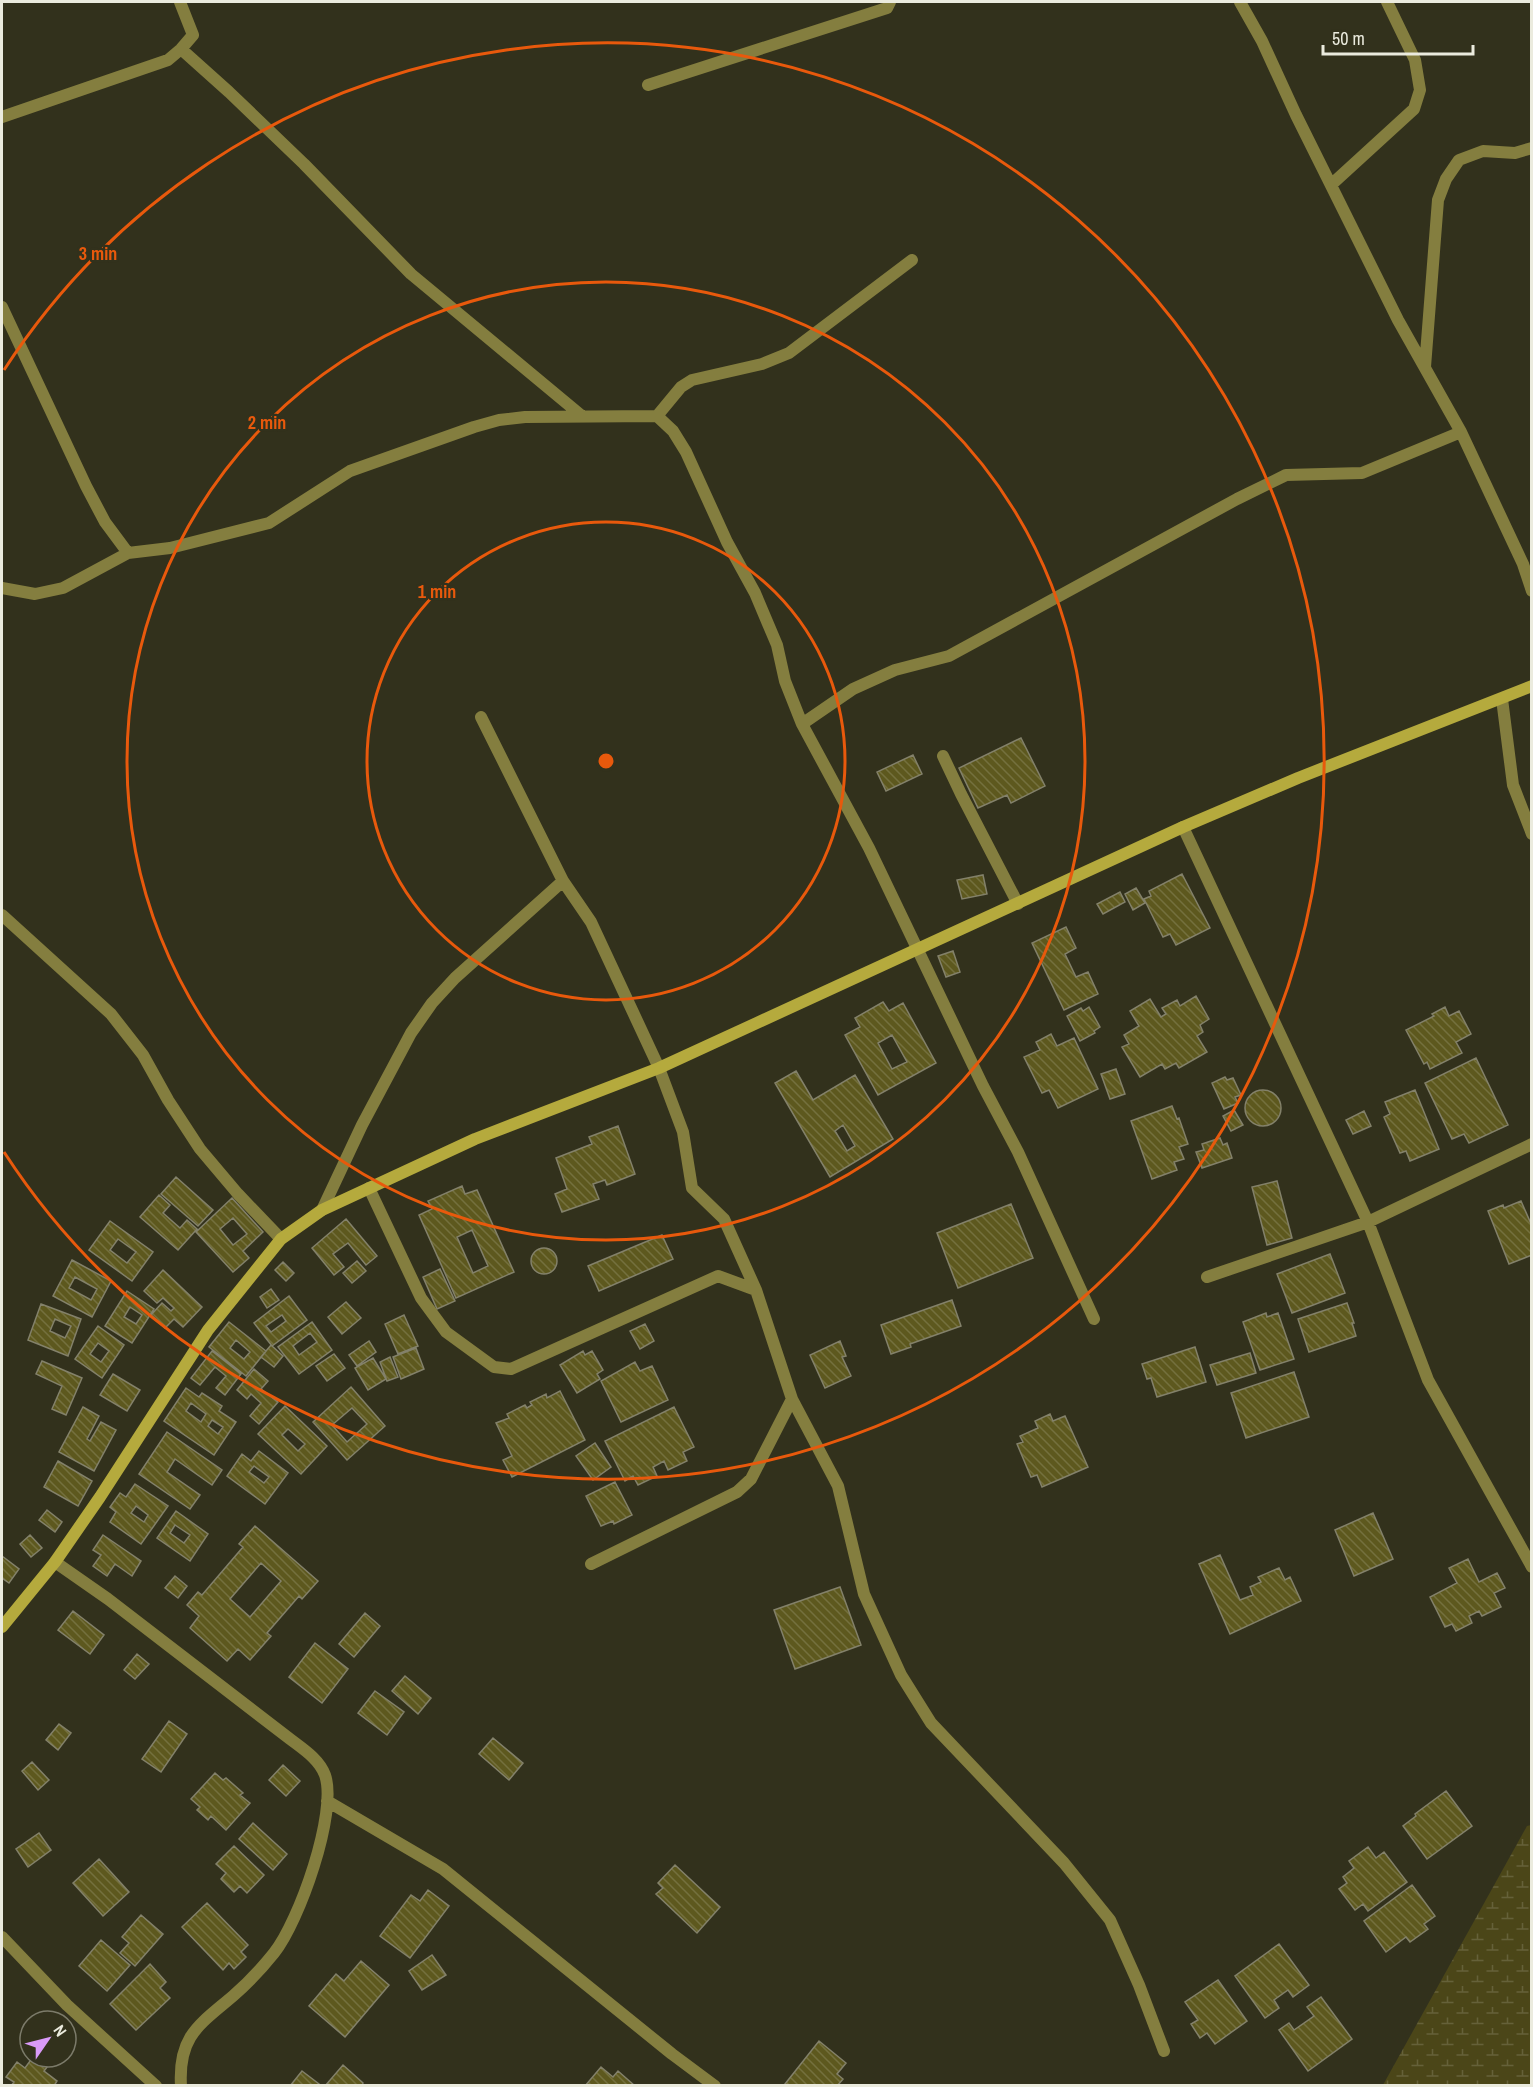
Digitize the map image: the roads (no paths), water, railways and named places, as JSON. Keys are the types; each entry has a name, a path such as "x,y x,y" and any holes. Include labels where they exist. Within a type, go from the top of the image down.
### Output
{"street":[{"path":"2,117 168,60 193,35 180,2"},
{"path":"648,86 886,8 890,2"},
{"path":"1240,2 1262,41 1296,115 1398,320 1461,432 1523,564 1532,591"},
{"path":"1332,184 1414,109 1420,90 1415,60 1387,2"},
{"path":"181,49 304,164 411,274 582,416"},
{"path":"1425,368 1438,200 1446,179 1459,160 1483,151 1515,153 1532,148"},
{"path":"657,416 681,387 692,380 762,364 789,353 912,260"},
{"path":"2,307 86,486 105,522 128,553"},
{"path":"2,588 35,594 63,588 128,553 170,548 269,523 350,471 474,427 508,419 657,416 673,431 686,453 727,542 755,593 777,645 785,681 802,724 869,848 919,949 983,1086 1018,1152 1094,1319"},
{"path":"802,724 853,689 894,670 949,656 1237,498 1286,476 1362,473 1461,432"},
{"path":"2,1626 56,1562 208,1330 281,1239 322,1210 475,1139 659,1068 1184,827 1298,778 1532,686"},
{"path":"1502,699 1513,784 1532,834"},
{"path":"481,717 563,882 591,922 659,1068 683,1132 692,1188 724,1219 756,1290 792,1399 838,1486 864,1594 901,1675 931,1723 1064,1863 1110,1920 1139,1985 1164,2052"},
{"path":"943,756 1018,904"},
{"path":"1184,827 1368,1222 1428,1380 1532,1567"},
{"path":"322,1210 362,1125 411,1033 427,1011 455,978 563,882"},
{"path":"2,915 111,1014 143,1055 168,1100 200,1149 237,1194 281,1239"},
{"path":"1207,1277 1368,1222 1532,1144"},
{"path":"369,1188 421,1298 446,1332 494,1367 512,1369 718,1276 756,1290"},
{"path":"591,1563 737,1492 751,1479 792,1399"},
{"path":"56,1562 108,1599 312,1757 320,1765 325,1776 326,1816 309,1882 290,1930 276,1951 256,1973 193,2032 182,2057 181,2085"},
{"path":"327,1801 443,1869 672,2054 715,2085"},
{"path":"2,1937 67,2006 156,2085"}]}
